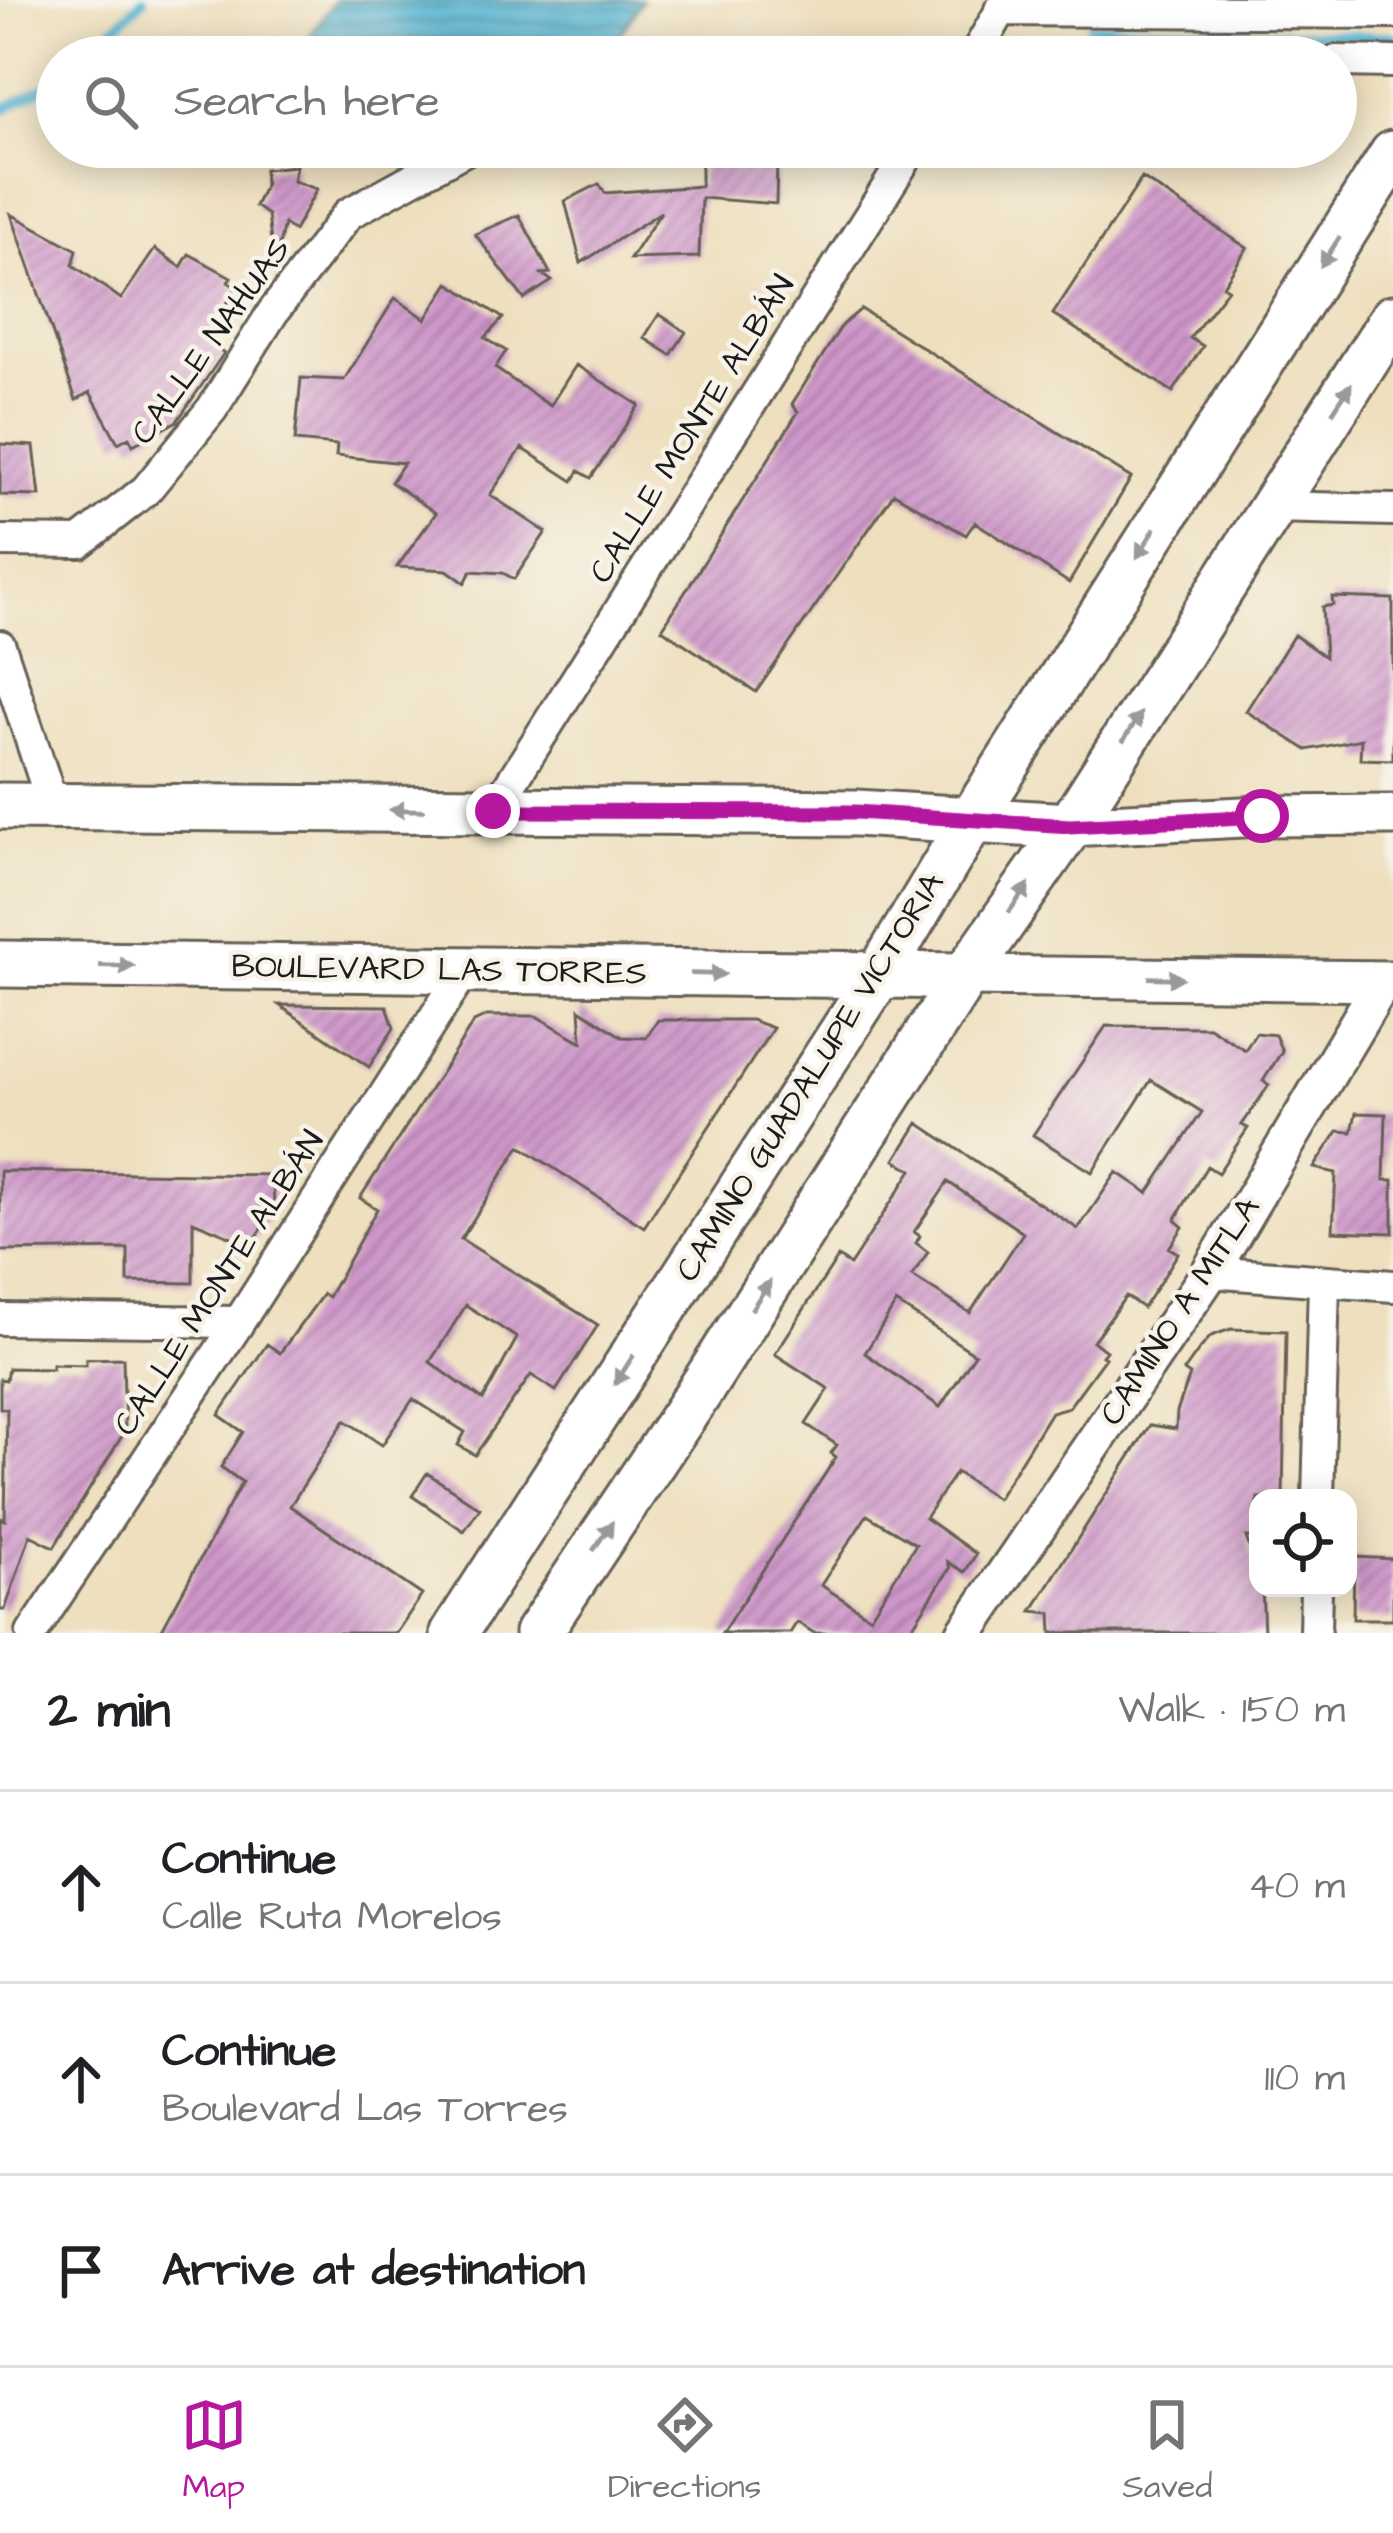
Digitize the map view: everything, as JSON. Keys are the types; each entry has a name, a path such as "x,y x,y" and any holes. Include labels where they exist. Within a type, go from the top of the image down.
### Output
{"main road":[{"name":"CAMINO GUADALUPE VICTORIA","path":"454,1633 878,977 973,818 1393,154"},
{"path":"538,1633 698,1394 965,976 1070,826 1393,318"},
{"path":"0,806 856,812 1070,826 1393,814"},
{"name":"BOULEVARD LAS TORRES","path":"0,964 965,976"},
{"path":"965,976 1388,981"}],"street":[{"path":"987,36 1004,5 1393,14"},
{"path":"1357,61 1393,62"},
{"name":"CALLE NAHUAS","path":"0,541 80,542 146,490 212,409 273,312 348,214 432,168"},
{"name":"CALLE MONTE ALBÁN","path":"493,811 900,168"},
{"path":"1271,508 1393,509"},
{"path":"0,646 52,806"},
{"name":"CALLE MONTE ALBÁN","path":"32,1633 465,970"},
{"name":"CAMINO A MITLA","path":"965,1633 1210,1272 1388,981"},
{"path":"1210,1272 1393,1286"},
{"path":"1318,1489 1324,1282"},
{"path":"0,1319 238,1322"},
{"path":"1315,1633 1316,1597"}],"water":[{"path":"335,0 642,0 619,36 310,36"}],"building":[{"path":"296,168 293,181 317,189 294,231 284,224 278,250 272,250 268,215 255,206 265,185 264,169"},
{"path":"701,168 777,168 776,204 701,198 699,257 630,259 661,212 581,263 565,201 599,184 605,193 701,186"},
{"path":"1142,178 1247,248 1223,286 1228,289 1190,338 1203,346 1173,392 1053,314"},
{"path":"11,214 77,250 73,265 121,299 155,249 181,267 189,254 231,277 228,282 236,287 206,341 224,353 177,421 133,445 129,437 118,443 90,392 76,400"},
{"path":"519,215 550,273 542,274 552,281 524,299 475,234"},
{"path":"449,283 503,318 485,338 506,351 495,368 550,406 576,365 639,405 591,478 579,471 573,481 522,448 490,495 546,532 514,579 503,573 471,571 465,583 447,570 397,567 436,513 391,482 404,463 336,456 337,445 295,441 301,378 344,380 395,298 426,319"},
{"path":"861,309 1131,478 1069,583 975,522 966,535 894,493 756,692 662,629 798,412 792,404 842,325"},
{"path":"659,314 686,332 671,355 644,338"},
{"path":"0,444 34,446 40,496 0,495"},
{"path":"1332,597 1393,599 1393,760 1360,759 1361,739 1307,750 1246,711 1294,635 1325,657 1322,607 1333,605"},
{"path":"279,1005 387,1006 394,1028 369,1067"},
{"path":"580,1009 622,1037 646,1038 658,1020 751,1020 773,1028 644,1227 520,1146 461,1239 598,1325 556,1391 531,1375 475,1455 458,1445 465,1432 413,1399 382,1445 345,1420 290,1506 422,1595 396,1633 160,1633 242,1482 221,1467 243,1432 219,1415 267,1344 280,1353 323,1294 328,1297 377,1209 360,1198 474,1022 487,1016 536,1016 582,1042","holes":["466,1305 517,1338 483,1400 430,1362"]},
{"path":"1106,1026 1209,1027 1245,1050 1256,1033 1275,1035 1282,1051 1263,1081 1269,1085 1242,1125 1248,1128 1218,1173 1207,1166 1175,1220 1183,1227 1169,1248 1178,1253 1143,1308 1126,1296 1093,1341 1106,1351 1105,1358 1069,1407 1051,1412 997,1499 956,1472 925,1518 976,1554 965,1572 948,1562 950,1568 908,1633 814,1633 797,1622 790,1633 722,1633 836,1457 831,1453 837,1445 806,1424 829,1389 775,1354 838,1257 850,1265 912,1170 895,1160 918,1123 1078,1229 1117,1172 1148,1193 1202,1112 1151,1080 1092,1172 1033,1135","holes":["948,1182 1023,1233 970,1313 912,1276 928,1252 916,1243 920,1236 914,1232","896,1303 975,1354 940,1407 865,1353","867,1515 916,1544 870,1617 821,1585"]},
{"path":"1356,1113 1386,1114 1384,1180 1393,1180 1393,1233 1333,1231 1336,1173 1314,1168 1338,1131 1352,1132"},
{"path":"0,1171 273,1175 274,1211 251,1245 193,1221 193,1283 128,1282 128,1249 0,1251"},
{"path":"1231,1329 1286,1331 1283,1489 1249,1489 1249,1597 1262,1597 1264,1633 1052,1633 1051,1613 1032,1611 1150,1425 1176,1429 1190,1375 1184,1371 1211,1336"},
{"path":"123,1358 125,1431 54,1547 30,1535 5,1610 0,1610 7,1409 0,1408 0,1379 6,1380 8,1368 52,1369 52,1364 86,1365 86,1359"},
{"path":"427,1473 480,1508 464,1531 412,1496"},
{"path":"1357,1557 1393,1559 1393,1619 1353,1619"}],"waterway":[{"path":"105,36 143,0"},
{"path":"1090,26 1393,37"},
{"path":"0,111 36,92"}],"route":[{"path":"493,811 856,812 1070,826 1262,816"}]}
